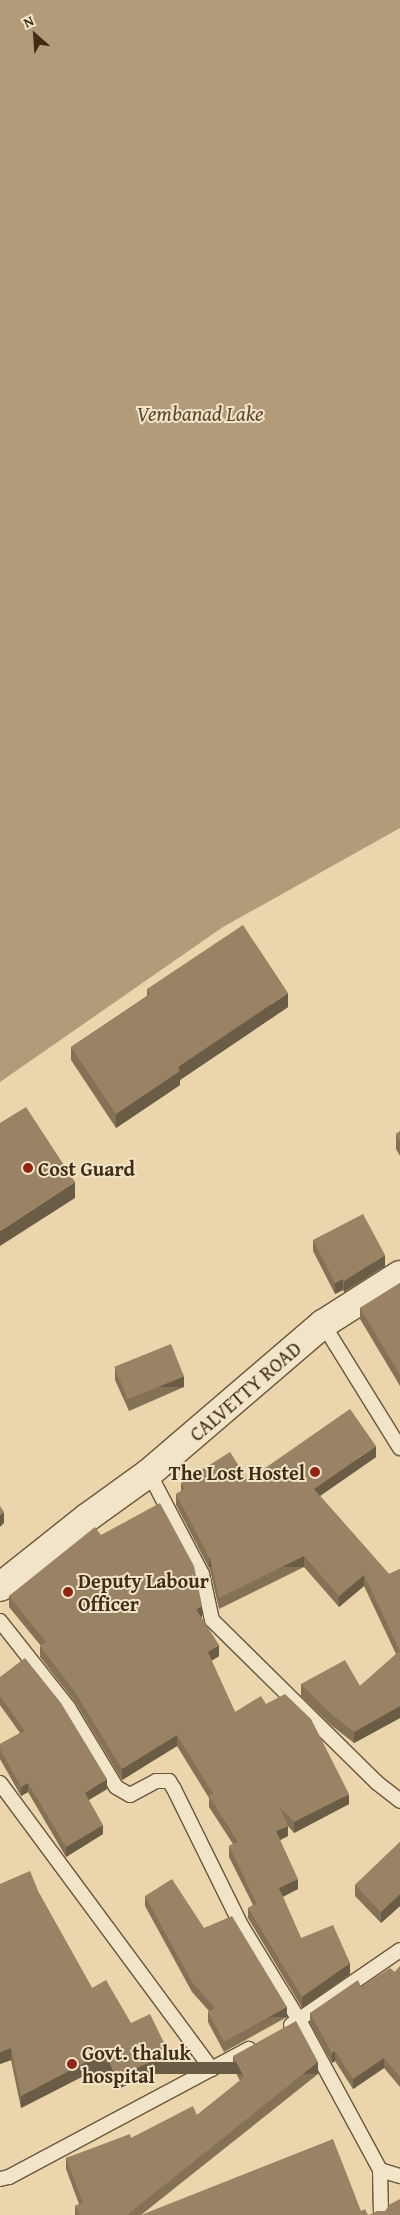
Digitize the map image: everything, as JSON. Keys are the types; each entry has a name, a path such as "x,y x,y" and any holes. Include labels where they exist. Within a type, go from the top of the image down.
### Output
{"street":[{"name":"CALVETTY ROAD","path":"0,1587 88,1517 149,1473 323,1324 400,1275"}],"lane":[{"path":"323,1324 400,1448"},
{"path":"149,1473 202,1574 212,1620 376,1782 400,1801"},
{"path":"0,1621 68,1707 116,1787 130,1795 156,1781 169,1781 242,1927 300,2020 380,2170 380,2215"},
{"path":"0,1783 212,2069"},
{"path":"276,2034 300,2020 400,1950"},
{"path":"0,2179 9,2177 260,2043"},
{"path":"380,2170 400,2176"}],"water":[{"name":"Vembanad Lake","path":"0,0 400,0 400,828 223,927 0,1082"}],"building":[{"path":"243,925 288,993 178,1067 180,1071 116,1114 71,1047 150,994 147,989"},
{"name":"Cost Guard","path":"26,1107 75,1182 0,1231 0,1123"},
{"path":"400,1131 400,1141 396,1134"},
{"path":"363,1214 385,1255 344,1281 343,1279 335,1283 313,1240"},
{"path":"400,1283 400,1375 360,1308"},
{"path":"171,1344 184,1376 128,1399 114,1367"},
{"path":"350,1409 376,1446 314,1489 389,1574 400,1569 400,1651 364,1575 339,1596 304,1556 219,1598 210,1559 176,1494 185,1489 181,1483 230,1452 248,1480"},
{"path":"160,1503 194,1566 202,1606 196,1609 219,1645 208,1652 235,1712 261,1696 266,1704 285,1694 311,1719 349,1794 294,1822 279,1806 288,1826 276,1831 298,1879 279,1888 301,1938 333,1925 350,1963 302,1997 248,1908 257,1904 229,1846 238,1842 209,1796 213,1794 177,1735 122,1769 75,1692 40,1646 46,1642 9,1596 95,1527 101,1535"},
{"path":"0,1506 4,1512 0,1515"},
{"path":"400,1651 400,1706 354,1732 331,1714 301,1684 345,1660 360,1686"},
{"path":"25,1658 61,1703 107,1779 85,1793 103,1825 66,1847 28,1783 21,1787 0,1749 0,1744 25,1731 0,1696 0,1677"},
{"path":"400,1842 400,1894 381,1912 355,1885"},
{"path":"30,1871 39,1893 92,1988 106,1980 131,2023 150,2014 169,2053 116,2078 105,2052 21,2096 11,2048 0,2052 0,1884"},
{"path":"172,1879 204,1928 232,1916 287,2007 224,2042 208,2012 215,2008 192,1982 145,1896"},
{"path":"400,1966 400,2077 384,2058 353,2079 335,2051 332,2053 310,2013 358,1980 361,1987 390,1968 395,1972"},
{"path":"296,2021 318,2062 127,2215 80,2215 75,2206 83,2203 66,2158 130,2134 131,2138 193,2106 197,2115 244,2077 233,2056"},
{"path":"333,2139 361,2211 365,2209 368,2215 141,2215"},
{"path":"400,2199 400,2215 369,2215 377,2211 385,2211 390,2204"}],"place":[{"name":"Cost Guard","path":"28,1168"},
{"name":"The Lost Hostel","path":"315,1472"},
{"name":"Deputy Labour Officer","path":"68,1592"},
{"name":"Govt. thaluk hospital","path":"72,2064"}]}
